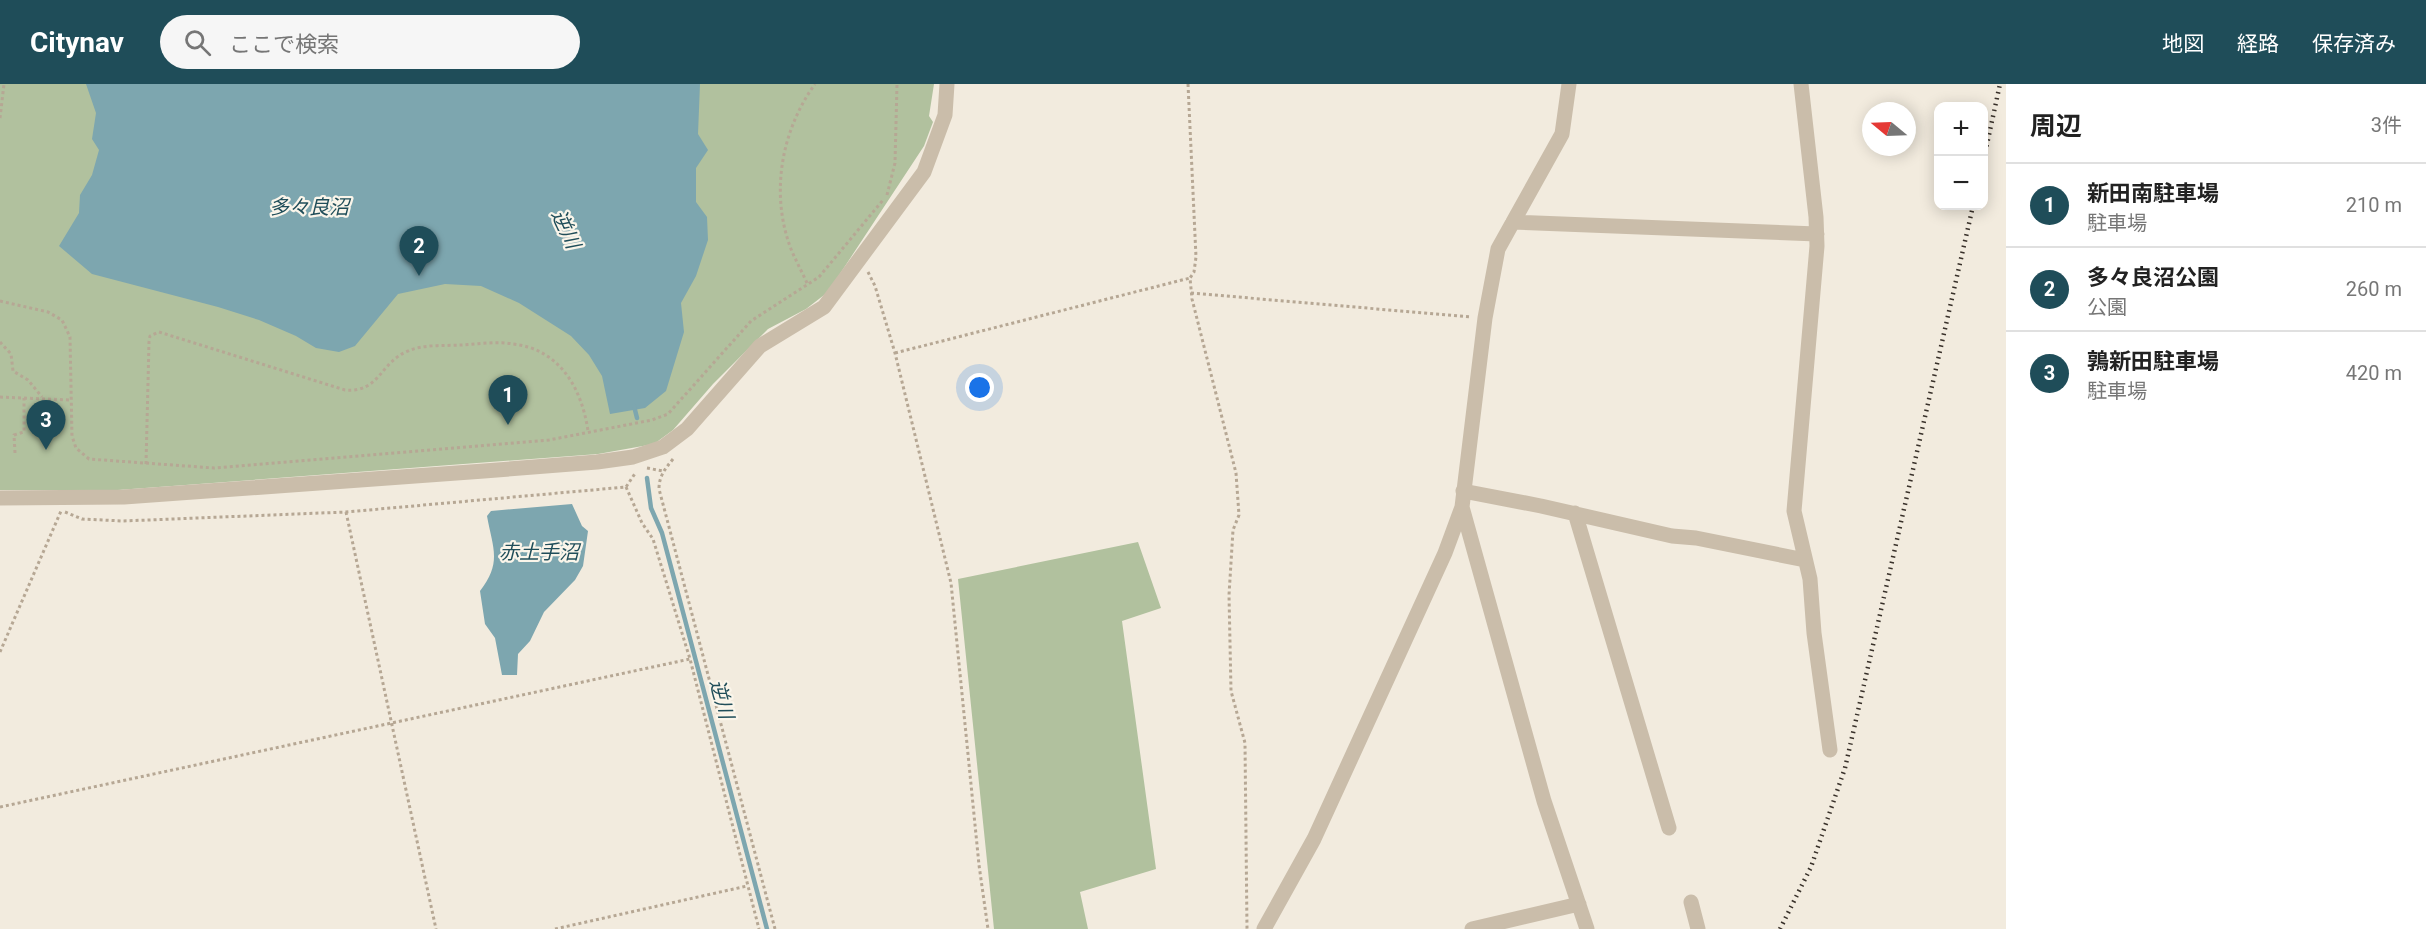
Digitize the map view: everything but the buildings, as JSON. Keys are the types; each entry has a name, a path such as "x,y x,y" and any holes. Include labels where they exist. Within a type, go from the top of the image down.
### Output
{"street":[{"path":"0,498 61,505 124,497 597,462 651,452 663,447 687,429 760,346 824,307 924,172 945,115 947,84"},
{"path":"1264,929 1314,839 1445,553 1462,507 1485,318 1498,249 1562,134 1569,84"},
{"path":"1801,84 1816,234 1794,511 1810,579 1814,633 1830,750"},
{"path":"1513,222 1816,234"},
{"path":"1463,491 1575,513 1672,536 1696,538 1805,560"},
{"path":"1462,507 1544,801 1587,929"},
{"path":"1575,513 1669,828"},
{"path":"1691,902 1698,929"},
{"path":"1472,929 1579,904"}],"path":[{"path":"0,118 4,84"},
{"path":"807,283 791,248 781,197 781,170 796,115 815,84"},
{"path":"0,301 48,312 62,320 70,337 72,436 75,448 89,459 99,462 214,468 549,440 652,420 668,414 751,321 819,277 888,195 896,163 897,84"},
{"path":"1188,84 1196,257 1194,272 1190,278 1191,293 1236,473 1239,515 1233,530 1230,619 1231,691 1245,743 1247,929"},
{"path":"861,259 875,286 895,353 951,583 979,865 988,929"},
{"path":"895,353 1190,278"},
{"path":"1191,293 1485,318"},
{"path":"146,465 149,342 150,336 159,332 345,390 355,391 373,383 394,358 417,348 514,344 533,349 550,358 572,380 585,408 588,431"},
{"path":"0,342 10,354 13,371 28,380 42,397"},
{"path":"0,397 71,400"},
{"path":"15,453 15,435 24,432 24,398"},
{"path":"677,455 663,471 659,480 659,489 775,929"},
{"path":"626,487 635,473 642,468 663,471"},
{"path":"0,652 61,505 82,519 123,521 346,512 626,487"},
{"path":"626,487 642,523 653,539 690,659 759,929"},
{"path":"346,512 436,929"},
{"path":"0,807 392,725 690,659"},
{"path":"555,929 747,886"}],"green space":[{"path":"0,84 934,84 929,116 933,122 924,146 828,292 806,309 768,329 713,384 673,430 654,444 598,454 118,490 0,490"},
{"path":"1138,542 1161,608 1122,621 1156,869 1080,892 1088,929 994,929 958,579"}],"water":[{"name":"多々良沼","path":"86,84 700,84 698,134 708,150 696,168 696,202 707,217 708,240 696,276 681,303 684,332 666,391 645,408 610,414 602,376 589,355 571,336 519,303 481,286 445,284 398,294 355,346 339,352 316,348 296,336 259,320 218,307 92,274 59,246 79,213 80,195 92,175 99,150 92,139 96,113"},
{"name":"赤土手沼","path":"572,504 582,526 588,531 583,566 575,580 544,612 530,641 518,654 517,675 502,675 495,638 485,624 480,591 491,572 494,555 487,516 491,511"}],"waterway":[{"name":"逆川","path":"634,406 637,418"},
{"name":"逆川","path":"647,478 651,508 662,533 767,929"}],"railway":[{"path":"1984,156 2000,84"},
{"path":"1780,929 1811,867 1845,768 1972,210"}],"place":[{"name":"多々良沼公園","path":"419,276"},
{"name":"新田南駐車場","path":"508,425"},
{"name":"鶉新田駐車場","path":"46,450"}]}
